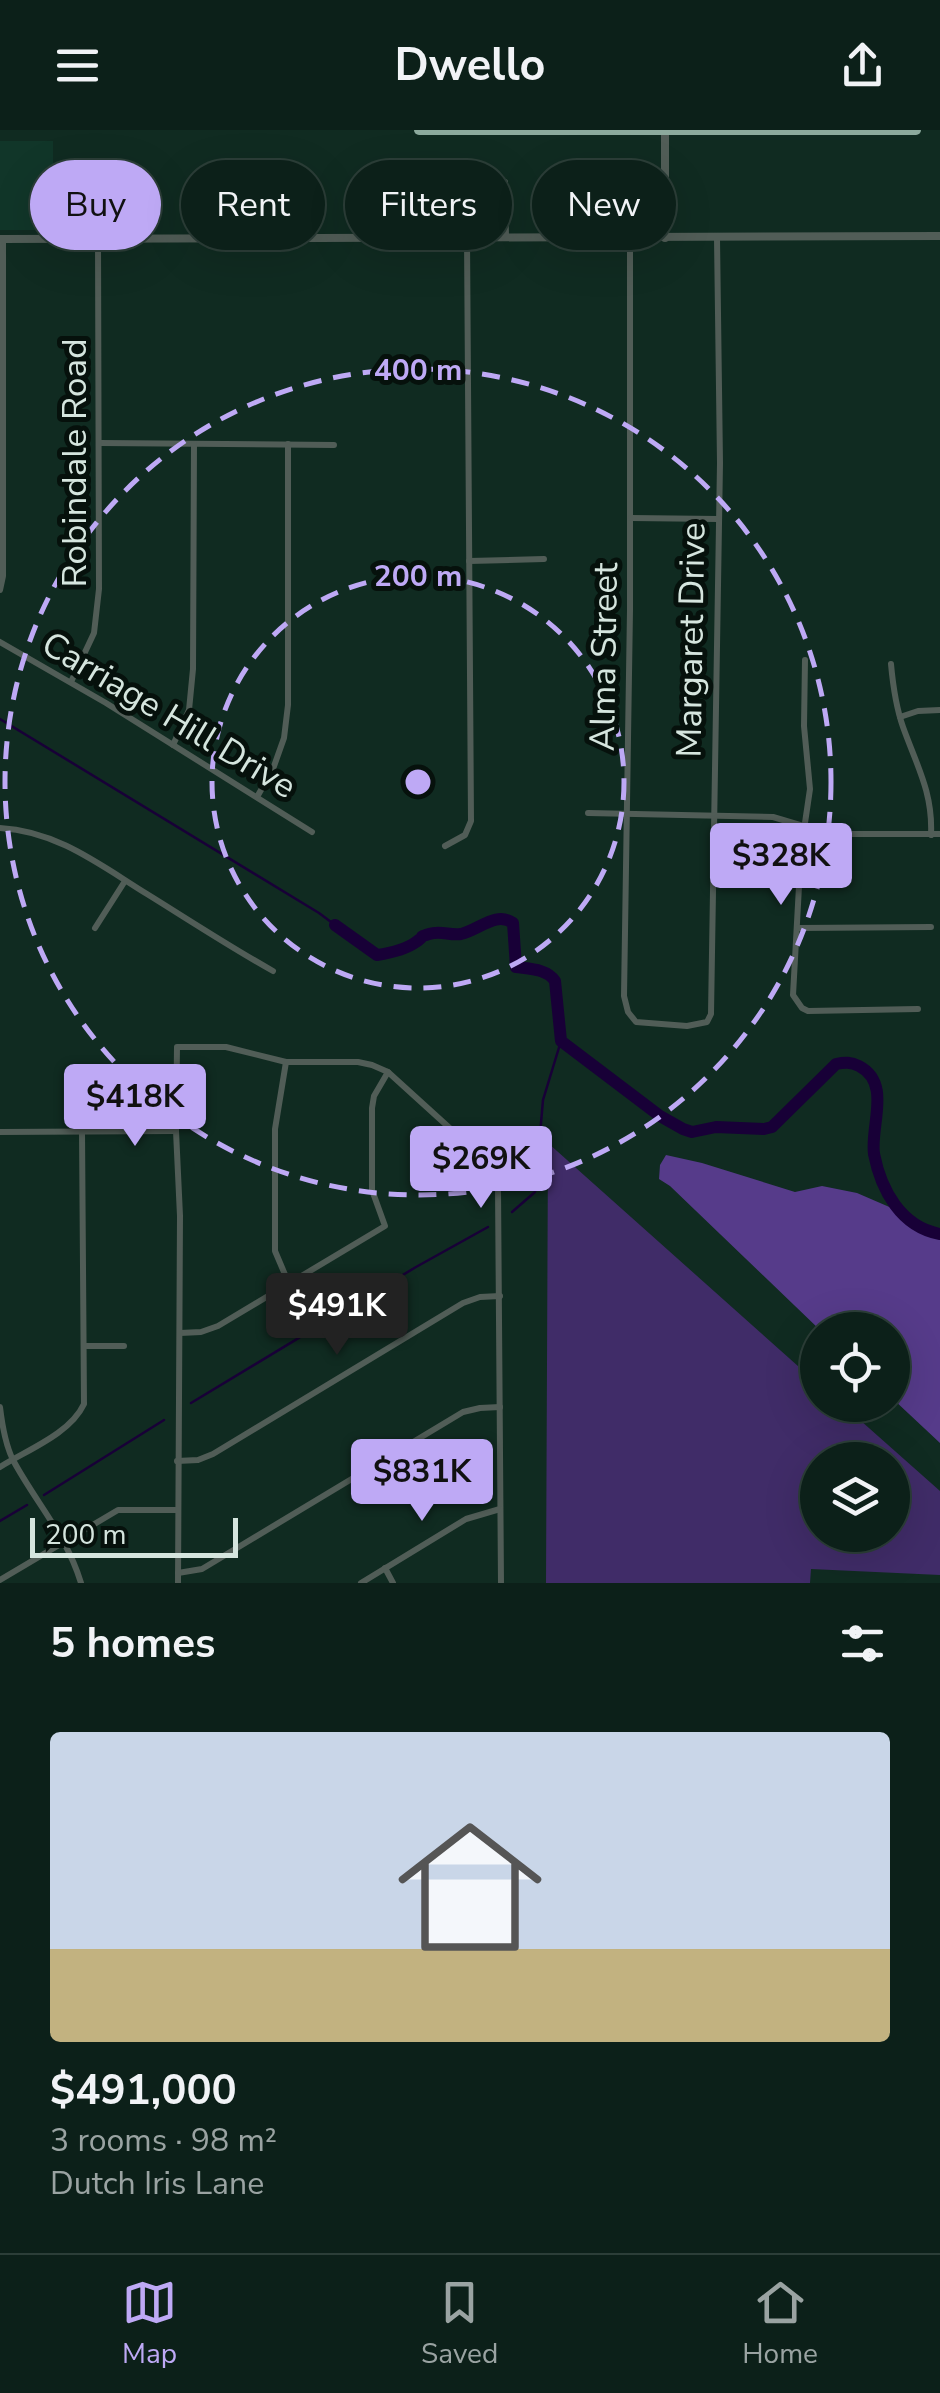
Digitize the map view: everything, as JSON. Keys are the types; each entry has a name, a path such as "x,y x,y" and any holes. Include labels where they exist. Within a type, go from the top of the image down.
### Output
{"highway":[{"path":"419,130 916,130"}],"street":[{"path":"665,130 665,160"},
{"path":"676,238 940,236"},
{"path":"161,238 345,237"},
{"name":"Margaret Drive","path":"687,1026 707,1022 710,1014 718,519 717,238"},
{"path":"0,590 4,576 1,239 30,239"},
{"name":"Robindale Road","path":"71,682 89,648 98,612 98,250"},
{"path":"445,846 466,835 471,821 467,250"},
{"name":"Alma Street","path":"630,250 626,1006 636,1022 687,1026"},
{"path":"100,443 334,444"},
{"path":"173,744 189,710 193,669 194,444"},
{"path":"257,798 284,738 288,705 288,444"},
{"path":"631,518 718,519"},
{"path":"469,561 544,560"},
{"name":"Carriage Hill Drive","path":"0,642 312,832"},
{"path":"805,660 804,726 810,789 801,850 793,996 808,1011 918,1009"},
{"path":"588,812 773,817 844,834 936,835 930,798 895,699 892,664"},
{"path":"900,717 940,710"},
{"path":"0,828 24,830 56,841 273,972"},
{"path":"95,928 125,880"},
{"path":"798,928 931,927"},
{"path":"178,1583 177,1048 226,1047 286,1062 358,1062 388,1072 486,1160 494,1174 498,1188 500,1296 501,1583"},
{"path":"286,1062 275,1129 274,1250 289,1284"},
{"path":"180,1332 201,1332 218,1326 385,1226 372,1190 372,1108 374,1096 388,1072"},
{"path":"0,1467 58,1432 84,1404 82,1131"},
{"path":"0,1132 176,1131"},
{"path":"177,1461 198,1460 213,1454 463,1303 500,1296"},
{"path":"84,1346 124,1346"},
{"path":"0,1407 13,1459 64,1540 82,1583"},
{"path":"178,1573 202,1569 464,1412 500,1407"},
{"path":"361,1583 466,1519 500,1509"},
{"path":"0,1580 118,1510 177,1510"},
{"path":"385,1568 392,1583"}],"shaded area":[{"path":"0,141 53,141 53,160 30,160 30,230 0,230"},
{"path":"548,1143 800,1368 800,1422 862,1422 885,1442 800,1442 800,1552 910,1552 910,1464 940,1491 940,1575 811,1569 810,1583 546,1583"},
{"path":"666,1155 795,1192 822,1186 857,1193 894,1209 915,1228 940,1235 940,1443 910,1415 910,1312 801,1312 659,1179"}],"waterway":[{"path":"0,719 335,925"},
{"path":"335,925 377,955 402,949 433,933 461,934 500,919 513,923 516,967 543,972 555,981 561,1041 660,1116 692,1132 716,1127 772,1127 836,1064 859,1066 875,1083 874,1154 882,1181 904,1215 914,1224 940,1234"},
{"path":"512,1212 535,1192 543,1100 561,1041"},
{"path":"191,1403 488,1227"},
{"path":"44,1495 164,1420"},
{"path":"0,1521 27,1505"}]}
